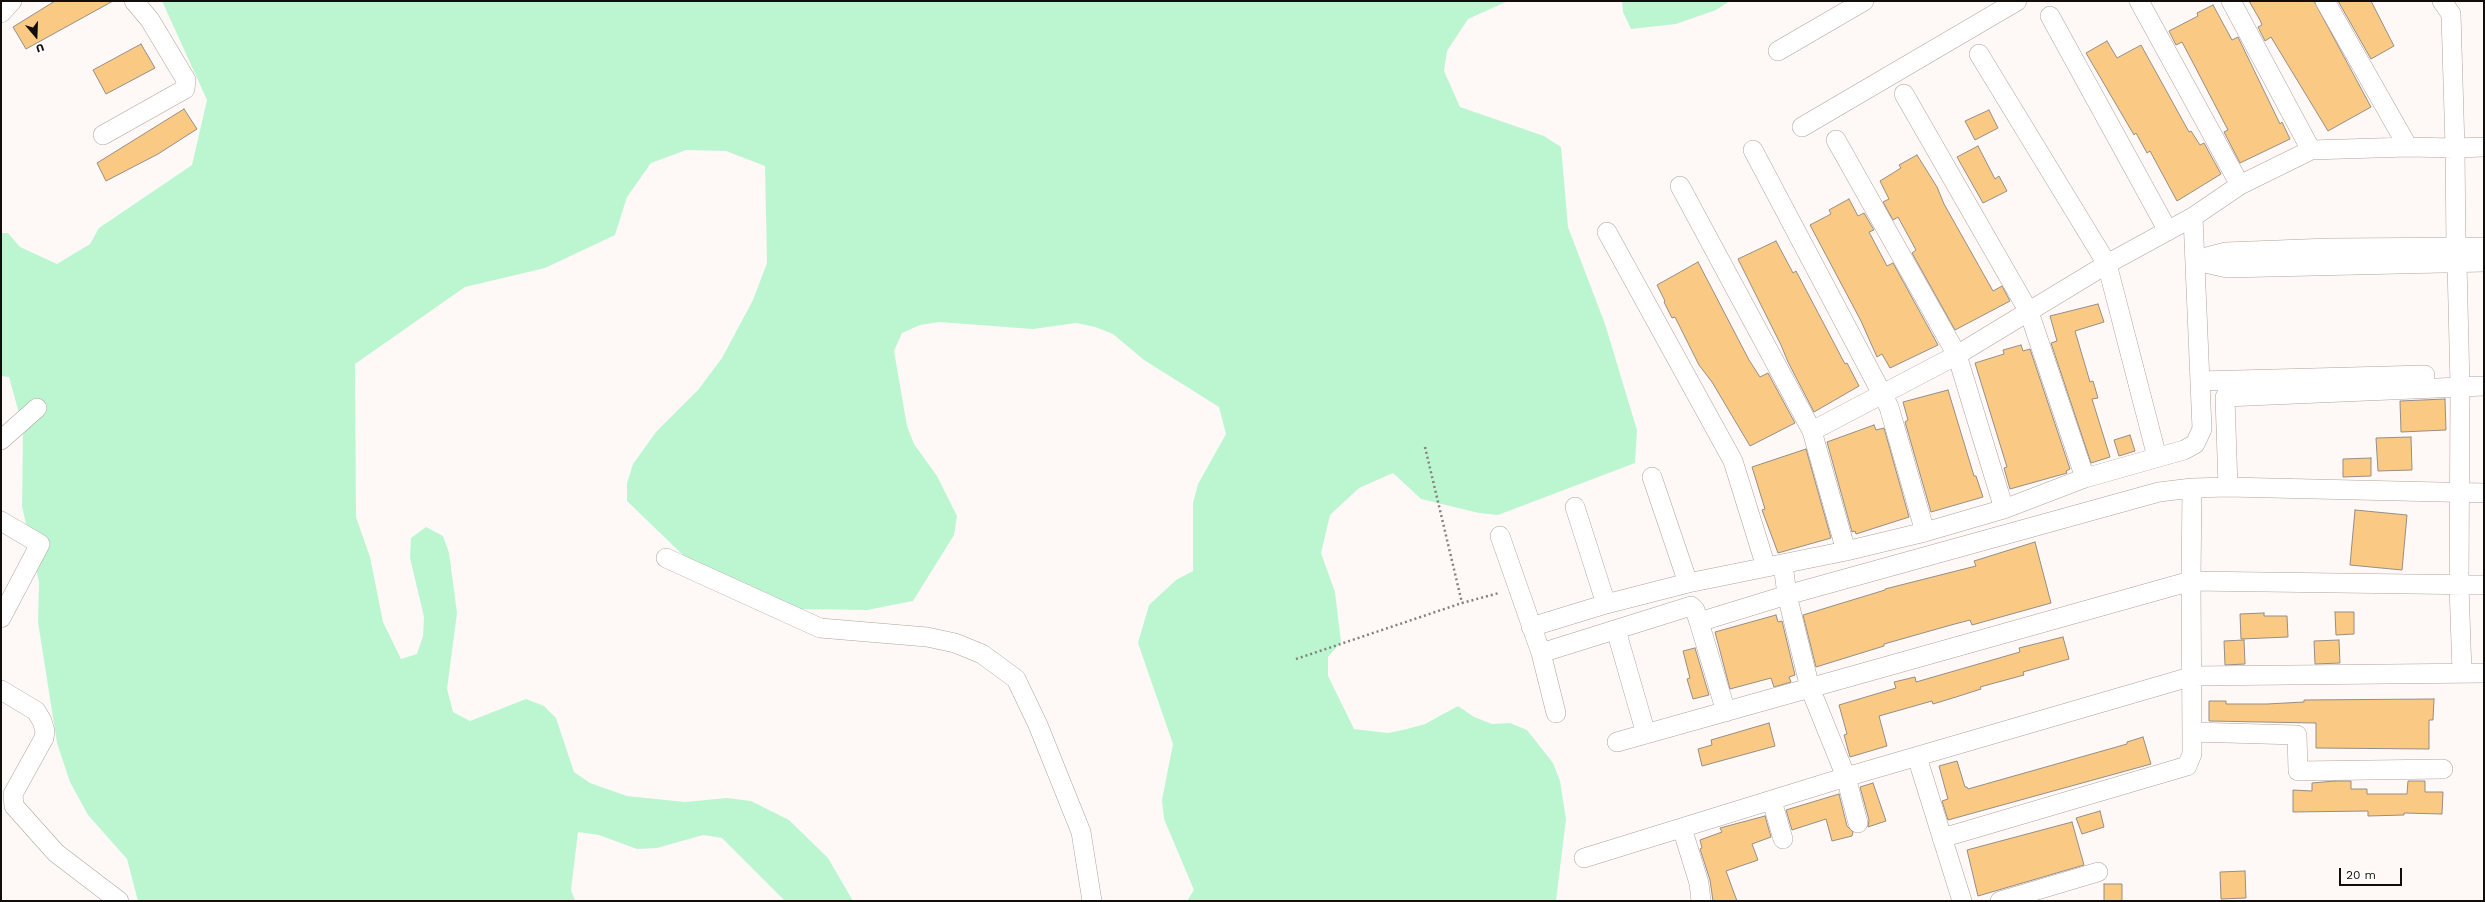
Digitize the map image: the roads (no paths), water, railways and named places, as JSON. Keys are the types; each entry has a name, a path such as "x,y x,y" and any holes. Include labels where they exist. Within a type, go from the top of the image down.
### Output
{"street":[{"path":"1,13 12,1"},
{"path":"103,135 185,89 186,80 150,20 134,1"},
{"path":"1778,51 1864,1"},
{"path":"1802,127 2017,1"},
{"path":"2139,1 2240,185"},
{"path":"2231,1 2311,150"},
{"path":"2325,1 2408,147"},
{"path":"2448,5 2455,148 2456,255 2460,380 2459,586 2462,674"},
{"path":"2050,16 2168,231"},
{"path":"1979,54 2107,264 2157,457"},
{"path":"1904,94 2029,312 2085,478"},
{"path":"1836,140 1957,355 2004,509"},
{"path":"1812,431 1957,355 2107,264 2193,217 2240,185 2311,150 2408,147 2484,147"},
{"path":"1753,150 1889,407 1925,532"},
{"path":"1680,186 1812,431 1846,551"},
{"path":"1531,627 1606,604 1688,583 1846,551 1925,532 2004,509 2085,478 2184,450 2195,444 2202,429 2193,217"},
{"path":"1608,232 1733,461 1787,595 1810,688 1846,777 1858,823"},
{"path":"2456,255 2484,247"},
{"path":"2195,260 2227,268 2330,257 2456,255 2484,262"},
{"path":"2228,487 2225,397 2460,380 2484,373"},
{"path":"2200,381 2460,380 2484,386"},
{"path":"1,440 37,408"},
{"path":"1652,477 1688,583"},
{"path":"1699,622 1787,595 2012,534 2159,492 2192,488 2228,487 2484,493"},
{"path":"1942,838 2187,766 2192,754 2192,488"},
{"path":"1575,507 1606,604"},
{"path":"1,522 40,544 1,618"},
{"path":"1500,536 1541,653 1556,713"},
{"path":"666,558 820,628 927,637 956,643 982,654 1016,679 1038,725 1081,832 1092,901"},
{"path":"1617,742 2191,581 2459,586 2484,585"},
{"path":"1541,653 1691,606 1695,610 1699,622 1726,712"},
{"path":"1616,630 1646,734"},
{"path":"1584,858 1846,777 2193,676 2484,673"},
{"path":"1,690 36,710 45,731 44,738 13,794 14,806 56,853 119,901"},
{"path":"2192,732 2297,735 2298,770 2443,769"},
{"path":"1917,757 1962,901"},
{"path":"1772,801 1783,840"},
{"path":"1682,828 1699,883 1701,901"},
{"path":"2000,901 2098,872"}]}
